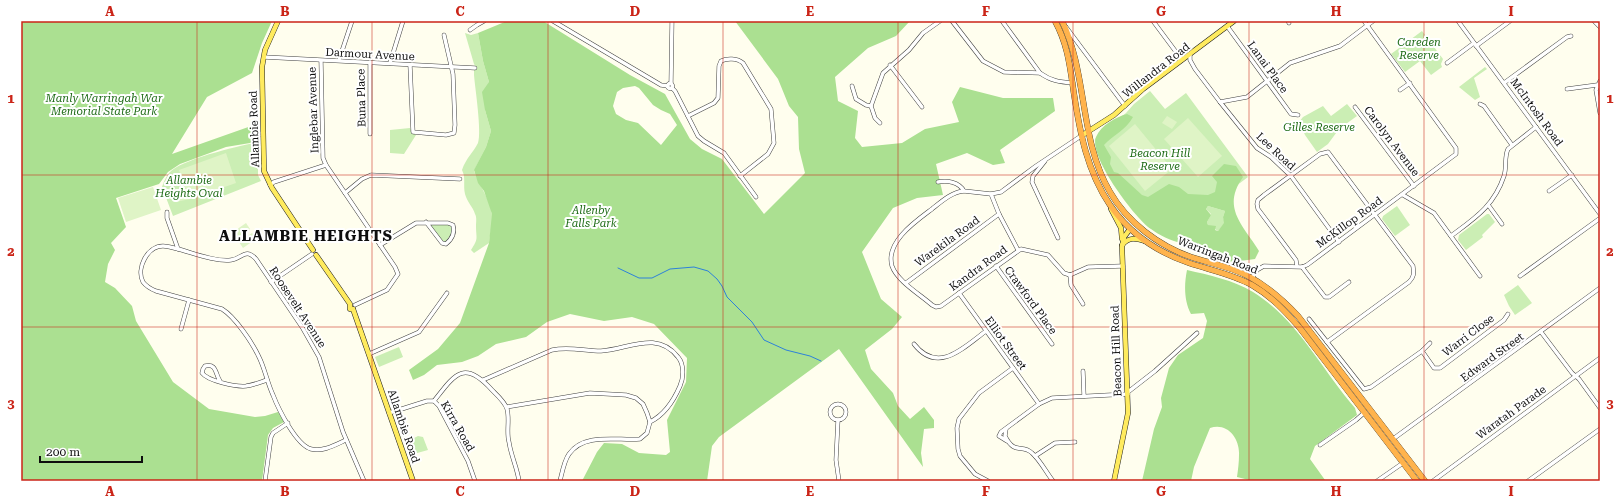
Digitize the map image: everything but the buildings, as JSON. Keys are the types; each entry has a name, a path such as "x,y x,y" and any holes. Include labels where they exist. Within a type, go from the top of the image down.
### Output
{"highway":[{"name":"Warringah Road","path":"1055,21 1068,55 1081,136 1088,163 1095,180 1110,205 1130,229 1146,242 1177,258 1250,284 1271,298 1299,327 1417,481"},
{"name":"Warringah Road","path":"1062,22 1075,57 1088,131 1096,161 1109,192 1118,205 1135,223 1155,238 1178,252 1202,261 1230,268 1252,278 1274,292 1295,312 1425,481"},
{"path":"1130,229 1135,223"},
{"path":"1250,284 1252,278"},
{"path":"1403,462 1408,458"}],"main road":[{"name":"Allambie Road","path":"278,21 268,44 261,75 264,165 266,176 270,185 314,253 353,306 413,481"},
{"name":"Willandra Road","path":"1081,136 1114,115 1143,89 1234,21"},
{"name":"Warringah Road","path":"1110,205 1121,228 1122,243"},
{"path":"1122,243 1125,234 1130,229"},
{"path":"1122,243 1132,238 1146,242"},
{"name":"Beacon Hill Road","path":"1114,481 1128,421 1122,243"}],"street":[{"path":"339,60 352,21"},
{"path":"390,62 403,21"},
{"path":"470,30 484,21"},
{"path":"553,21 661,85 673,85 672,88 698,136 721,150 756,197"},
{"path":"669,85 672,21"},
{"path":"880,123 875,118 871,106 881,77 890,66 909,50 923,33 940,21"},
{"path":"952,21 983,61 1004,72 1040,73"},
{"path":"1002,21 1040,73 1047,79 1056,82 1073,83"},
{"path":"1152,21 1182,60"},
{"path":"1364,21 1410,83 1400,90"},
{"path":"1220,102 1247,97 1295,61 1340,46 1373,21"},
{"name":"McIntosh Road","path":"1458,21 1572,175 1600,217"},
{"path":"1447,63 1510,21"},
{"path":"1594,21 1600,27"},
{"path":"1062,22 1125,106"},
{"name":"Lanai Place","path":"1227,26 1268,80 1291,114 1298,116"},
{"path":"410,65 412,131 415,134 446,136 454,133 455,125 452,67 444,35"},
{"path":"1504,83 1567,37 1571,36"},
{"name":"Lee Road","path":"1190,54 1190,60 1195,69 1220,102 1257,148 1271,157 1291,176 1339,242"},
{"name":"Darmour Avenue","path":"264,57 321,61 339,60 390,62 410,65 475,68"},
{"path":"688,116 714,102 718,98 719,66 721,61 729,59 739,60 743,63 771,109 774,143 768,154 740,176"},
{"name":"Inglebar Avenue","path":"321,61 323,158 326,165 397,270 398,274 387,290 353,306"},
{"name":"Buna Place","path":"370,62 370,134"},
{"path":"890,66 922,107"},
{"path":"1600,81 1596,90 1600,113"},
{"name":"McKillop Road","path":"1302,267 1339,242 1456,154 1456,148 1410,83"},
{"path":"1567,89 1597,85"},
{"path":"852,86 856,99 866,105 871,106"},
{"path":"1480,104 1484,106 1512,144"},
{"name":"Carolyn Avenue","path":"1355,107 1414,186"},
{"path":"1451,236 1489,206 1501,186 1505,172 1507,151 1512,144 1536,127"},
{"path":"906,283 897,275 892,262 893,250 897,242 912,223 952,194 964,191 992,194 1001,192 1081,136"},
{"path":"1297,266 1296,260 1258,209 1258,200 1320,154 1328,152 1413,266 1414,276 1409,282 1327,342"},
{"path":"1045,160 1033,176 1032,182 1058,238"},
{"path":"270,185 274,182 326,165"},
{"path":"345,193 362,179 371,175 460,179"},
{"path":"1549,192 1572,175"},
{"path":"938,182 950,182 960,186 964,191"},
{"path":"992,194 999,214 1018,250"},
{"path":"1403,195 1434,214 1480,276"},
{"path":"1489,206 1502,224"},
{"path":"167,212 167,218 178,249"},
{"name":"Warekila Road","path":"906,283 999,214"},
{"path":"1520,276 1600,217"},
{"path":"380,245 413,224 426,222 448,222 453,225 454,233 446,244 442,243 426,222"},
{"path":"178,249 163,246 154,248 145,257 141,270 142,278 149,288 222,309 230,314 258,354 273,395 288,423 297,438 310,449 326,449 346,440"},
{"name":"Roosevelt Avenue","path":"178,249 225,260 236,259 247,254 252,255 302,327 319,357 346,440 364,481"},
{"name":"Kandra Road","path":"906,283 932,305 939,307 1018,250 1026,250 1048,255 1064,273 1070,275"},
{"path":"271,282 314,253"},
{"name":"Crawford Place","path":"996,266 1052,344"},
{"path":"1083,304 1073,289 1070,275 1088,267 1123,266"},
{"path":"1252,278 1257,270 1264,266 1302,267 1325,297 1329,297 1349,282"},
{"name":"Edward Street","path":"1393,439 1600,288"},
{"name":"Elliot Street","path":"959,293 1040,404"},
{"path":"369,354 419,332 447,294"},
{"path":"181,329 189,300"},
{"name":"Warri Close","path":"1422,351 1434,368 1440,368 1504,320 1508,314"},
{"path":"1309,319 1362,388 1366,389 1422,351 1430,343"},
{"path":"914,344 927,356 932,358 944,358 954,354 986,331"},
{"path":"1541,332 1600,408"},
{"path":"1053,481 1035,456 1028,450 1013,448 1007,441 1004,433 1007,428 1040,404 1055,397 1128,393 1197,333"},
{"path":"483,380 552,350 562,348 602,350 641,343 658,342 672,350 682,361 683,378 678,390 664,413 650,422"},
{"name":"Waratah Parade","path":"1433,481 1600,358"},
{"path":"220,381 215,367 212,365 205,366 202,373 204,376 220,381 245,386 268,380"},
{"path":"988,481 972,472 960,456 957,444 957,428 960,419 979,393 1013,368"},
{"path":"1083,371 1084,396"},
{"path":"434,401 449,383 462,372 475,374 483,380 507,407 508,442 518,470 519,481"},
{"path":"1347,380 1353,375"},
{"path":"507,407 590,392 626,395 636,398 643,404 650,422 647,432 640,439 602,439 588,442 574,448 568,456 560,481"},
{"name":"Kirra Road","path":"389,412 428,401 434,401 460,447 475,481"},
{"path":"838,404 843,406 846,412 844,417 838,420 831,418 829,412 832,406 838,404"},
{"path":"1320,445 1356,420 1364,412"},
{"path":"838,420 836,460 839,481"},
{"path":"265,481 273,433 288,423"},
{"path":"1528,481 1600,429"},
{"path":"1035,456 1055,443 1075,442"},
{"path":"1377,481 1403,462"}],"green space":[{"name":"Manly Warringah War Memorial State Park","path":"21,21 272,21 262,43 252,73 207,97 172,154 254,125 256,142 226,147 180,164 168,172 159,184 116,198 126,227 111,243 115,250 108,264 105,282 115,288 132,306 136,321 173,382 209,409 255,417 278,412 284,422 273,428 268,435 262,481 21,481"},
{"name":"Allenby Falls Park","path":"507,21 543,21 630,75 665,94 690,139 702,149 722,159 764,214 805,173 799,149 798,117 789,106 778,79 735,21 910,21 896,36 868,48 835,77 838,101 858,111 855,138 862,147 902,143 925,129 959,122 952,102 960,87 1003,98 1053,98 1055,111 1000,150 1005,163 993,165 967,153 936,164 943,195 917,198 893,208 862,252 881,299 902,317 892,329 865,350 871,369 893,393 898,406 910,419 924,407 934,420 934,428 924,429 921,453 923,467 839,349 719,437 712,446 707,481 582,481 597,452 604,443 622,444 639,453 666,455 670,452 667,420 686,382 687,358 654,324 632,317 604,321 570,314 547,322 526,337 496,344 478,356 462,362 437,365 424,375 413,380 409,370 438,349 460,323 489,243 492,214 484,191 478,183 474,170 486,147 491,131 482,92 489,82 483,61 478,33","holes":["635,86 639,88 653,105 670,114 677,125 661,145 638,123 626,120 616,114 613,106 617,92 623,88"]},
{"name":"Careden Reserve","path":"1422,31 1443,59 1441,64 1442,67 1431,75 1420,61 1405,72 1391,54"},
{"path":"465,33 471,35 478,33 483,61 489,82 485,110 491,131 486,147 474,171 491,208 492,221 489,243 474,253 471,250 476,238 476,217 465,194 464,176 462,170 465,162 478,143 479,130 474,75 474,70 476,67"},
{"path":"1485,67 1487,69 1474,78 1480,97 1475,100 1459,87"},
{"name":"Beacon Hill Reserve","path":"1150,91 1165,109 1186,93 1248,177 1220,198 1137,213 1095,139"},
{"name":"Gilles Reserve","path":"1347,104 1357,116 1339,129 1328,144 1317,152 1305,135 1299,122 1303,117 1323,106 1331,116"},
{"path":"1127,114 1133,117 1123,129 1104,145 1111,157 1110,164 1114,172 1118,173 1142,195 1148,197 1169,184 1179,187 1188,194 1208,195 1215,192 1217,182 1212,176 1224,164 1236,166 1243,177 1234,198 1234,207 1241,224 1259,251 1255,259 1244,261 1220,261 1208,256 1198,246 1181,243 1161,236 1144,223 1114,186 1099,158 1095,146 1096,137 1101,129 1109,122","holes":["1208,206 1225,211 1223,217 1224,223 1218,231 1215,230 1216,226 1208,225 1207,222 1211,215 1206,209"]},
{"path":"1167,116 1177,122 1172,129 1162,123"},
{"path":"1188,118 1222,156 1198,177 1164,139"},
{"path":"1135,124 1172,169 1145,191 1109,146"},
{"path":"410,128 416,135 404,154 390,153 390,130"},
{"name":"Allambie Heights Oval","path":"258,142 258,175 261,181 173,216 162,187 169,173 175,168 197,158"},
{"path":"226,153 236,183 190,199 176,202 175,197 187,193 179,170"},
{"path":"153,187 161,210 126,222 118,198"},
{"path":"1208,206 1225,211 1223,217 1225,223 1218,231 1208,225 1207,222 1211,214 1206,209"},
{"path":"1397,206 1410,225 1395,236 1382,219 1383,216"},
{"path":"1489,214 1495,222 1482,235 1483,237 1466,250 1458,240 1459,235"},
{"path":"246,223 250,229 237,238 233,232"},
{"path":"449,224 452,227 452,233 445,243 431,225"},
{"path":"252,233 256,239 243,248 239,242"},
{"path":"1187,270 1221,278 1237,284 1253,292 1269,303 1296,331 1355,408 1357,415 1315,446 1310,459 1325,480 1253,481 1237,477 1239,449 1235,437 1227,429 1216,427 1210,428 1194,467 1191,481 1142,481 1154,429 1162,407 1161,398 1169,368 1178,355 1203,338 1207,321 1204,313 1191,314 1187,304 1185,281"},
{"path":"1518,285 1532,303 1515,315 1504,295"},
{"path":"399,347 403,357 379,367 375,357"},
{"path":"403,436 412,439 418,436 423,437 428,450 410,455"}],"waterway":[{"path":"618,268 639,278 652,278 670,269 694,267 708,271 717,279 727,297 752,322 764,340 786,350 810,356 821,361"}],"district":[{"name":"ALLAMBIE HEIGHTS","path":"306,236"}]}
